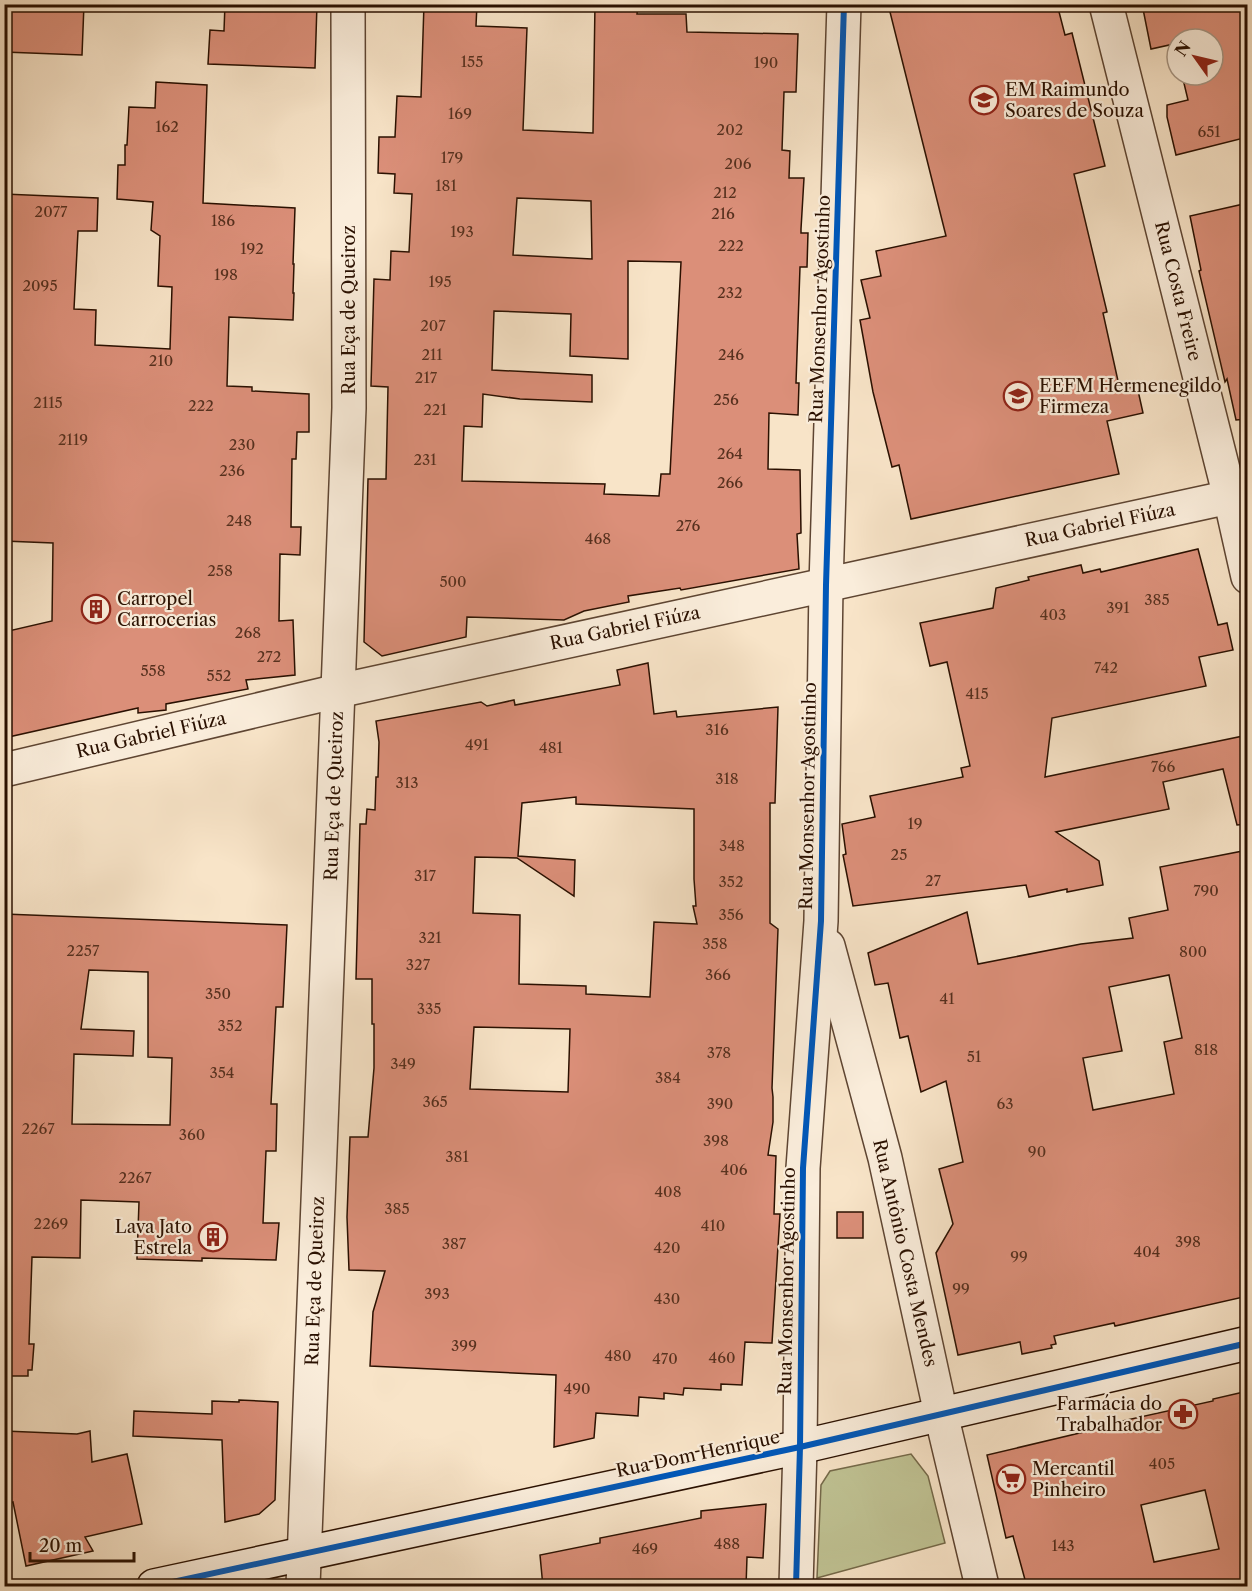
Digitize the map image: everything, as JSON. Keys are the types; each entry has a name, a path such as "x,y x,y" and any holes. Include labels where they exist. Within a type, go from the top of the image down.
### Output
{"street":[{"name":"Rua Eça de Queiroz","path":"304,1571 350,408 348,4"},
{"name":"Rua Monsenhor Agostinho","path":"796,1587 804,1168 822,921 826,585 844,4"},
{"name":"Rua Costa Freire","path":"1106,4 1239,495 1248,577"},
{"name":"Rua Gabriel Fiúza","path":"4,770 338,691 1239,495"},
{"name":"Rua Antônio Costa Mendes","path":"822,921 885,1158 982,1587"},
{"name":"Rua Dom Henrique","path":"154,1587 304,1571 800,1447 1248,1343"}],"green space":[{"path":"911,1454 928,1476 945,1543 817,1578 821,1485 830,1471"}],"building":[{"path":"44,4 84,4 82,55 4,52 4,11 44,11"},
{"path":"225,4 317,4 315,68 208,64 210,30 224,31"},
{"path":"424,4 477,4 476,26 527,28 523,130 593,133 595,4 638,4 637,14 686,14 687,32 798,34 796,92 784,92 782,150 790,151 789,178 804,178 801,233 808,233 807,267 800,267 796,383 799,383 798,415 769,413 768,469 800,470 801,533 797,534 799,569 681,590 680,588 628,596 629,602 584,611 564,620 467,617 466,637 382,656 364,642 368,479 386,479 388,387 371,386 374,279 390,280 391,251 409,252 412,194 394,193 395,174 378,173 379,137 395,137 397,96 421,97","holes":["517,198 591,201 592,259 513,255","628,261 681,262 670,474 661,474 659,496 604,494 605,484 462,481 464,426 482,427 483,394 520,399 592,402 592,375 492,370 494,311 571,314 570,356 628,359"]},
{"name":"EEFM Hermenegildo Firmeza","path":"888,4 1057,4 1065,35 1072,33 1105,166 1074,174 1107,312 1103,313 1120,390 1137,386 1143,413 1107,421 1119,474 911,519 899,465 892,467 873,392 860,320 870,318 861,280 881,276 876,251 946,236"},
{"path":"1142,4 1248,4 1248,137 1176,155 1167,117 1167,105 1188,100 1185,87 1225,87 1225,27 1165,27 1165,46 1151,49"},
{"path":"156,82 207,85 203,203 295,208 293,320 229,317 227,386 252,387 252,391 309,394 309,432 297,432 296,459 292,459 291,527 301,527 300,555 280,554 279,621 293,620 295,675 246,680 248,689 166,704 166,710 138,713 138,708 4,738 4,632 52,621 53,543 4,541 4,194 98,198 97,231 78,231 74,309 96,310 95,345 170,349 172,287 158,286 160,236 151,230 153,202 117,199 118,165 125,165 129,107 155,108"},
{"path":"1248,203 1248,419 1236,420 1199,271 1201,270 1190,216"},
{"path":"1198,549 1218,625 1227,623 1233,650 1199,657 1206,686 1052,718 1045,777 1248,735 1248,824 1237,825 1223,769 1163,782 1169,809 1056,832 1099,861 1103,885 1067,892 1067,889 1029,897 1026,885 853,906 843,855 846,854 842,824 875,817 870,796 963,777 961,768 970,766 947,662 930,666 920,623 993,608 996,588 1029,580 1028,577 1081,565 1083,573 1100,569 1101,572"},
{"path":"648,663 654,714 676,711 677,717 778,707 775,803 770,803 770,923 778,929 772,1088 773,1122 768,1155 776,1156 774,1214 780,1214 772,1343 745,1342 742,1385 721,1384 721,1390 684,1388 683,1395 664,1393 664,1399 639,1397 638,1416 596,1413 594,1438 554,1447 556,1375 370,1366 373,1312 385,1271 349,1270 347,1217 350,1137 368,1137 374,1068 372,979 356,979 360,824 366,824 367,809 375,810 379,742 376,721 481,702 487,706 514,700 515,705 620,685 617,670","holes":["576,797 576,804 694,809 696,906 693,906 697,924 654,922 650,997 586,994 586,986 519,984 520,915 473,913 475,857 517,858 574,896 575,860 518,856 522,803","474,1027 570,1029 568,1092 470,1089"]},
{"path":"1248,850 1248,1296 1115,1326 1114,1323 1054,1336 1056,1344 1051,1345 1052,1348 1022,1354 1020,1342 958,1355 936,1253 953,1224 939,1169 963,1162 946,1081 921,1092 908,1036 900,1038 888,983 875,985 868,953 967,912 978,964 1081,944 1133,938 1129,918 1168,910 1160,867","holes":["1169,975 1182,1038 1164,1042 1174,1094 1093,1110 1083,1058 1122,1051 1109,987"]},
{"path":"4,914 287,925 283,1007 276,1007 271,1104 277,1104 276,1151 266,1151 263,1223 279,1223 276,1260 137,1259 139,1202 81,1200 80,1258 32,1257 29,1344 34,1344 32,1370 28,1370 28,1376 4,1376","holes":["89,970 148,972 148,1057 172,1058 170,1125 72,1124 74,1054 133,1056 134,1031 81,1029"]},
{"path":"837,1212 863,1212 863,1238 837,1238"},
{"path":"1248,1391 1248,1587 1027,1587 1013,1536 1006,1538 987,1455 1213,1401 1213,1399","holes":["1205,1490 1219,1549 1154,1562 1141,1505"]},
{"path":"239,1400 278,1402 275,1500 259,1514 225,1522 222,1440 133,1436 134,1411 212,1414 212,1401 239,1402"},
{"path":"4,1431 77,1434 90,1431 92,1462 127,1454 142,1524 85,1537 93,1551 26,1566 13,1502 10,1503 4,1480"},
{"path":"766,1504 763,1558 747,1557 746,1587 543,1587 540,1555 600,1543 600,1538 701,1518 701,1511"}],"cycle path":[{"path":"796,1586 803,1168 821,921 826,585 844,4"},
{"path":"154,1586 800,1447 1248,1343"}],"place":[{"name":"EM Raimundo Soares de Souza","path":"984,100"},
{"name":"EEFM Hermenegildo Firmeza","path":"1018,396"},
{"name":"Carropel Carrocerias","path":"96,609"},
{"name":"Lava Jato Estrela","path":"213,1237"},
{"name":"Farmácia do Trabalhador","path":"1183,1414"},
{"name":"Mercantil Pinheiro","path":"1011,1479"}]}
